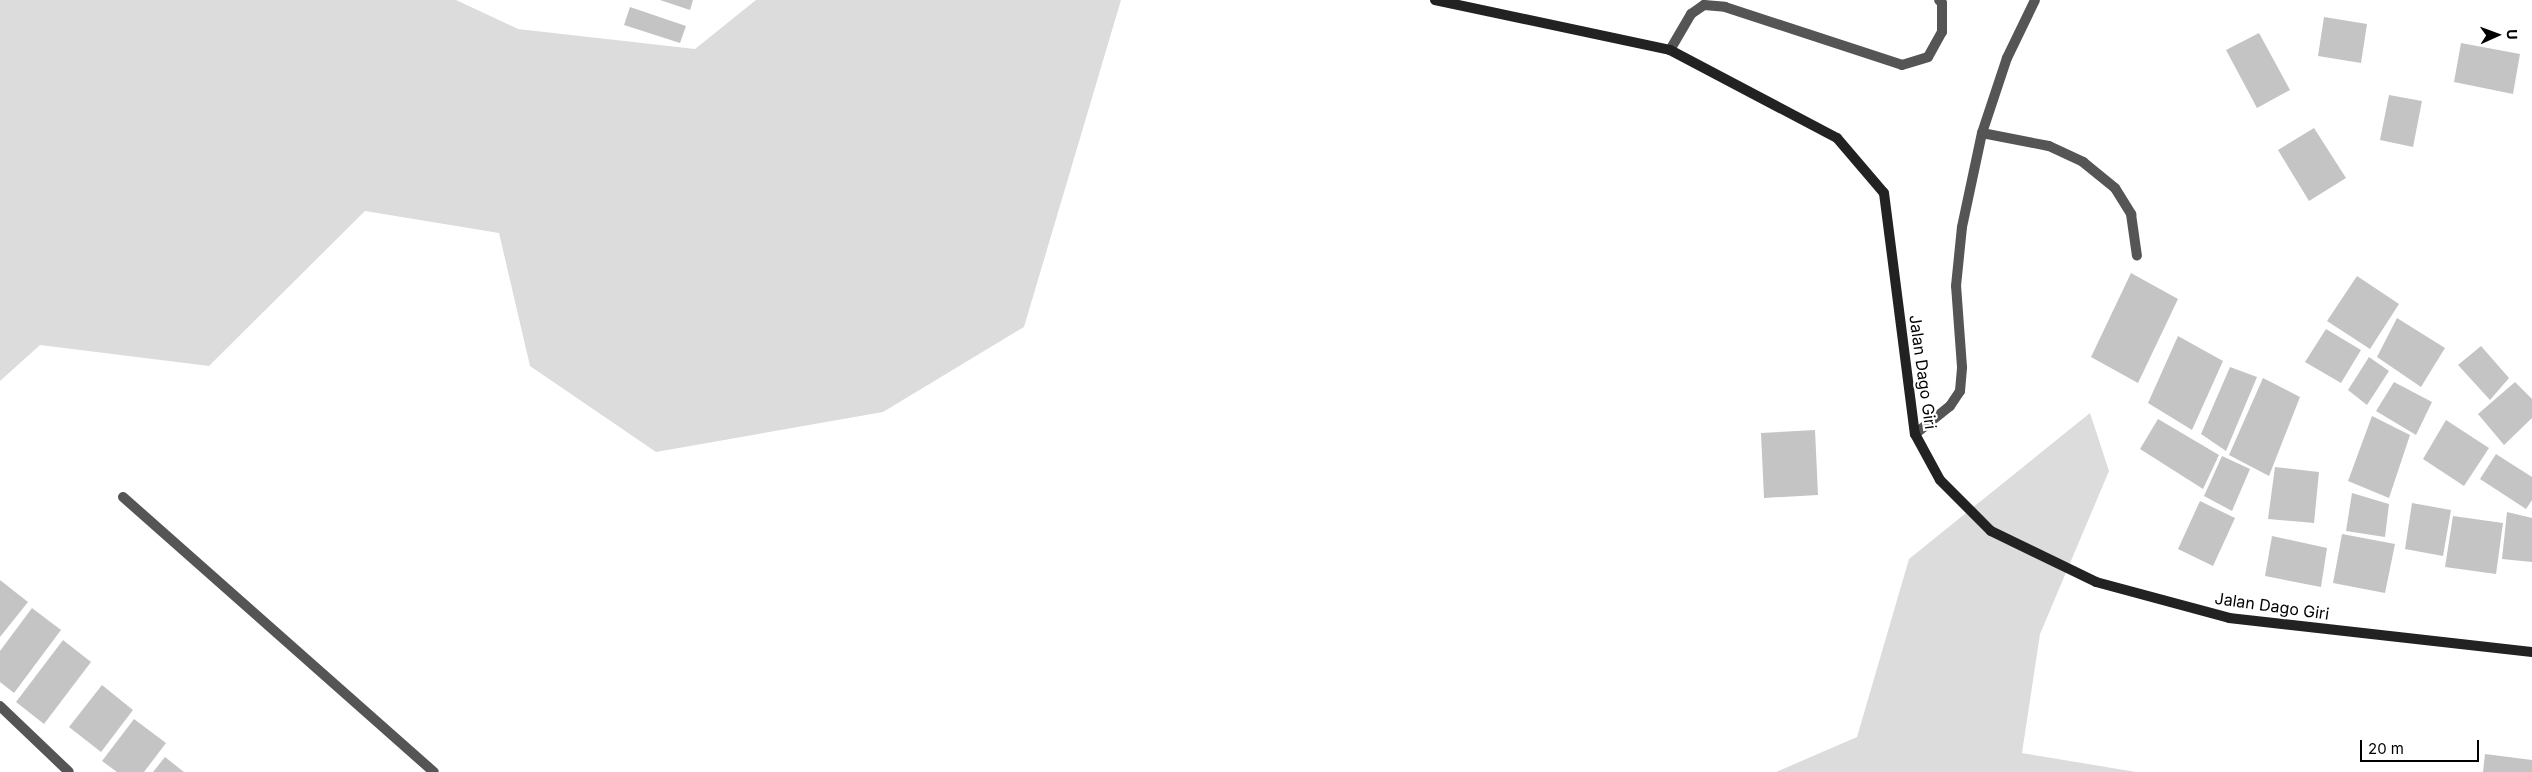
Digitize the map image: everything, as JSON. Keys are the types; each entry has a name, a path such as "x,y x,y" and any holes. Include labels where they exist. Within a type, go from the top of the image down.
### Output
{"main road":[{"name":"Jalan Dago Giri","path":"1435,0 1670,50 1837,138 1884,193 1915,434 1940,480 1991,531 2096,582 2229,618 2532,652"}],"street":[{"path":"1670,50 1691,14 1704,5 1725,7 1902,65 1928,57 1942,32 1942,3 1939,0"},
{"path":"1915,434 1950,406 1960,391 1962,367 1956,286 1962,227 1982,133 2007,58 2035,0"},
{"path":"1982,133 2049,146 2083,162 2115,188 2131,214 2137,256"},
{"path":"123,497 434,772"},
{"path":"0,706 69,772"}],"shaded area":[{"path":"0,0 456,0 518,29 695,49 756,0 1121,0 1024,327 883,412 656,452 530,366 499,233 365,211 209,366 40,345 0,381"},
{"path":"2090,413 2109,471 2040,634 2022,753 2136,772 1776,772 1857,737 1909,559"}],"building":[{"path":"660,0 693,0 690,10"},
{"path":"630,7 686,26 680,43 624,25"},
{"path":"2324,17 2367,24 2361,63 2318,56"},
{"path":"2259,33 2290,90 2257,108 2226,50"},
{"path":"2461,43 2520,54 2513,94 2454,82"},
{"path":"2389,95 2422,101 2413,147 2380,140"},
{"path":"2314,128 2346,178 2309,201 2278,150"},
{"path":"2131,273 2178,299 2138,383 2091,357"},
{"path":"2357,276 2399,304 2370,349 2327,321"},
{"path":"2397,318 2445,348 2421,387 2377,357"},
{"path":"2326,329 2361,350 2341,383 2305,362"},
{"path":"2178,336 2223,361 2192,430 2148,403"},
{"path":"2481,346 2509,378 2490,400 2458,365"},
{"path":"2369,357 2389,371 2367,405 2348,390"},
{"path":"2230,367 2257,377 2226,451 2201,434"},
{"path":"2263,378 2300,397 2269,476 2229,455"},
{"path":"2394,382 2432,402 2416,435 2376,411"},
{"path":"2515,382 2532,399 2532,418 2504,445 2478,414"},
{"path":"2372,416 2410,435 2389,498 2348,481"},
{"path":"2158,419 2219,455 2203,489 2140,449"},
{"path":"2446,420 2489,448 2464,486 2423,459"},
{"path":"1815,430 1818,495 1764,498 1761,433"},
{"path":"2496,454 2532,477 2532,500 2526,509 2480,479"},
{"path":"2222,456 2250,469 2232,511 2204,496"},
{"path":"2275,467 2319,472 2314,523 2268,519"},
{"path":"2352,493 2389,504 2385,537 2346,531"},
{"path":"2200,501 2235,518 2213,566 2178,549"},
{"path":"2412,503 2451,510 2443,556 2405,549"},
{"path":"2507,512 2532,518 2532,562 2502,559"},
{"path":"2453,516 2503,523 2496,574 2445,567"},
{"path":"2342,534 2395,544 2385,593 2333,583"},
{"path":"2272,536 2327,548 2321,587 2265,576"},
{"path":"0,580 28,602 0,637"},
{"path":"32,608 61,630 14,693 0,682 0,651"},
{"path":"63,640 91,662 44,724 16,702"},
{"path":"102,685 133,710 101,752 69,727"},
{"path":"134,719 166,743 144,772 117,772 102,761"},
{"path":"2485,754 2532,760 2532,772 2483,772"},
{"path":"165,757 184,772 153,772"}]}
